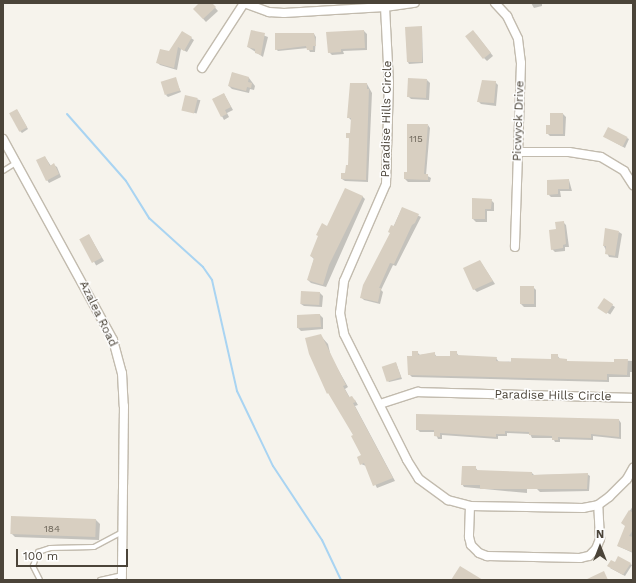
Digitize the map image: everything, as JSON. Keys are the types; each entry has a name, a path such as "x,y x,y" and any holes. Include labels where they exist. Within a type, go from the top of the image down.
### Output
{"street":[{"path":"202,68 244,3 262,10 284,13 385,7 415,3"},
{"name":"Picwyck Drive","path":"495,3 507,16 518,39 521,63 515,247"},
{"name":"Paradise Hills Circle","path":"385,7 389,83 386,184 349,269 340,301 344,334 419,479 448,500 470,506 572,510 598,504 618,490 633,468"},
{"name":"Azalea Road","path":"3,138 113,340 122,373 124,406 122,577"},
{"path":"518,152 569,152 601,157 624,171 633,185"},
{"name":"Paradise Hills Circle","path":"380,404 418,392 633,398"},
{"path":"470,506 469,537 471,545 478,553 487,556 580,558 589,556 596,549 600,539 598,504"}],"lane":[{"path":"3,172 17,162"},
{"path":"40,580 33,566 38,552 50,548 94,547 123,531"},
{"path":"100,580 122,577"}],"building":[{"path":"199,3 212,3 216,7 203,19 193,9"},
{"path":"422,26 422,62 407,62 405,27"},
{"path":"251,30 265,33 261,55 255,53 255,49 247,47"},
{"path":"364,30 365,48 341,49 341,52 328,53 326,32"},
{"path":"473,30 491,53 483,59 465,36"},
{"path":"182,31 192,37 184,51 178,47 174,68 156,63 160,49 169,51"},
{"path":"275,33 314,33 316,46 313,46 313,50 307,50 306,46 275,50"},
{"path":"232,72 249,77 248,82 252,83 251,88 247,87 246,91 228,86"},
{"path":"176,77 180,90 165,95 161,82"},
{"path":"408,78 427,79 426,98 407,97"},
{"path":"482,80 496,81 494,103 477,102"},
{"path":"350,83 367,83 367,89 369,89 366,180 341,179 341,173 345,173 346,165 348,165 349,138 346,138 346,133 350,133 351,118 347,118"},
{"path":"224,93 231,107 225,110 227,114 221,117 212,99"},
{"path":"185,95 198,98 194,114 181,111"},
{"path":"17,109 27,127 19,132 9,113"},
{"path":"550,113 563,113 563,134 546,134 546,125 550,125"},
{"path":"407,124 428,124 424,174 428,174 428,180 404,179 404,172 407,172"},
{"path":"608,127 628,137 623,147 603,137"},
{"path":"45,156 50,166 54,163 59,174 46,181 36,160"},
{"path":"569,179 569,189 558,189 558,194 547,195 547,180"},
{"path":"345,188 363,196 329,265 323,285 307,280 314,258 310,256 318,236 316,235 322,223 327,226"},
{"path":"472,198 492,199 491,209 485,209 485,219 472,219"},
{"path":"402,207 419,214 415,223 412,225 394,264 390,263 379,288 381,288 378,302 360,298 363,285 390,233 388,232 391,225 394,226"},
{"path":"564,221 566,244 563,245 563,248 551,250 549,230 556,229 555,222"},
{"path":"605,228 619,231 615,256 605,254 606,246 603,246"},
{"path":"89,234 102,258 92,263 79,239"},
{"path":"480,260 493,281 473,290 463,268"},
{"path":"520,286 534,286 534,304 520,304"},
{"path":"301,291 320,292 319,305 300,304"},
{"path":"604,298 613,304 606,314 597,308"},
{"path":"320,314 321,327 297,328 297,315"},
{"path":"321,334 346,385 343,386 349,397 352,396 356,402 353,403 393,478 373,486 364,463 360,465 357,457 361,455 351,436 353,435 328,393 327,394 309,354 305,338"},
{"path":"412,351 418,351 418,355 435,352 435,356 450,356 450,351 457,351 457,355 497,357 496,361 511,362 511,358 551,359 551,354 558,354 558,358 567,359 567,361 614,362 614,359 628,359 627,375 607,374 607,380 408,375 407,356 412,356"},
{"path":"396,362 401,377 387,382 382,367"},
{"path":"416,414 619,419 619,437 591,434 591,438 558,437 558,440 552,440 552,436 529,435 529,432 505,431 505,434 496,434 496,437 440,433 440,437 434,436 434,430 416,430"},
{"path":"462,466 476,466 476,470 532,472 532,475 588,473 587,489 480,489 480,485 461,485"},
{"path":"629,510 633,513 633,530 629,536 633,537 632,552 617,546 625,526 621,523"},
{"path":"11,516 96,519 95,537 10,534"},
{"path":"618,556 631,563 623,575 607,566 611,560 615,562"},
{"path":"460,566 483,580 451,580"},
{"path":"604,571 608,580 585,580"}],"waterway":[{"path":"67,114 126,181 149,218 203,267 212,280 237,391 273,466 322,540 341,580"}]}
